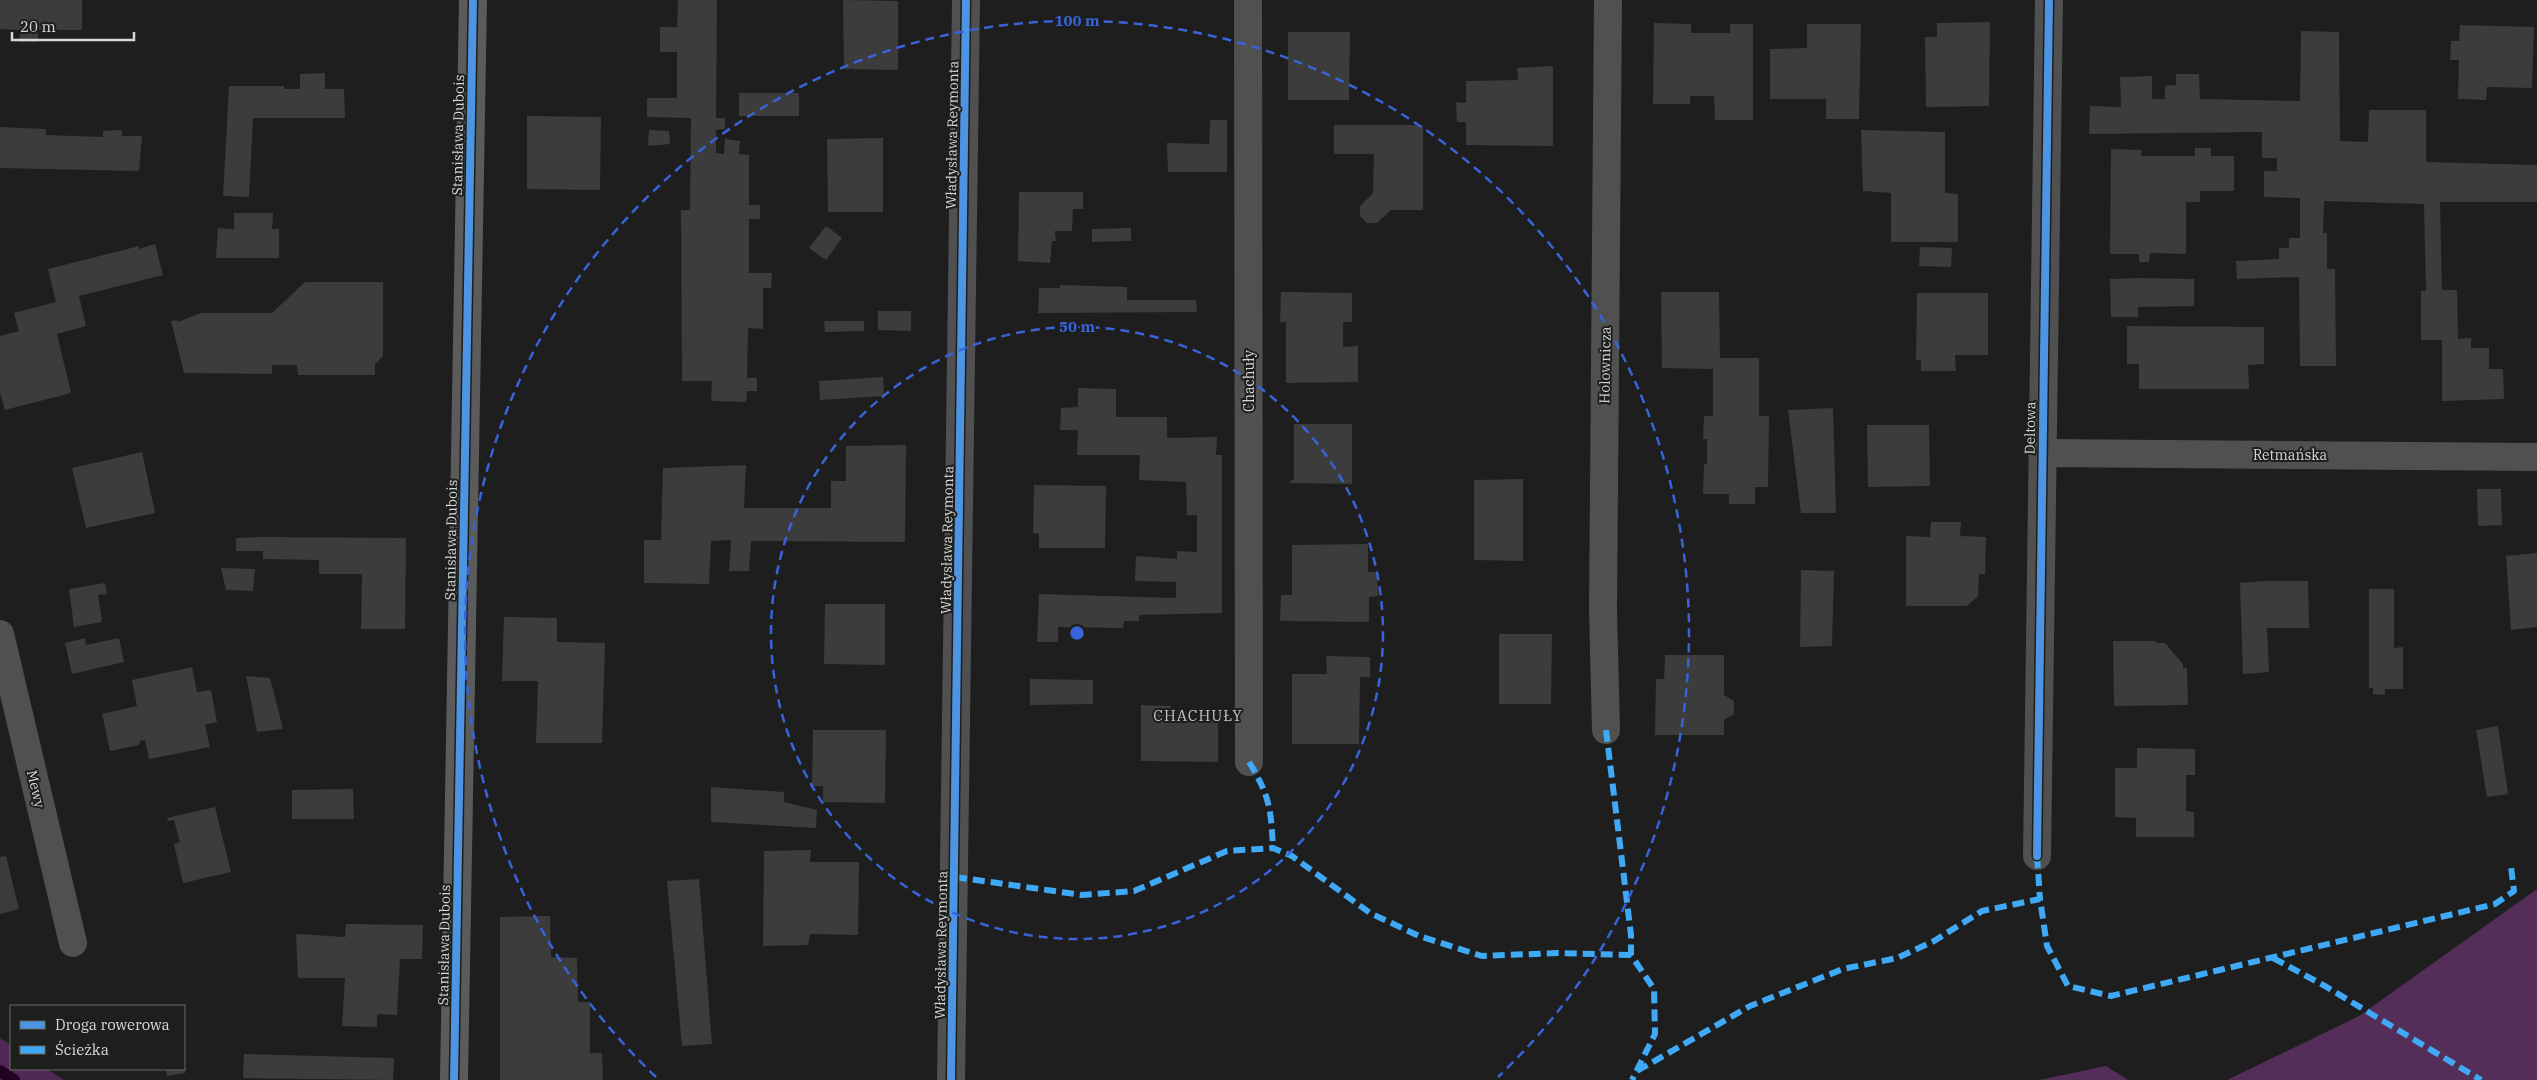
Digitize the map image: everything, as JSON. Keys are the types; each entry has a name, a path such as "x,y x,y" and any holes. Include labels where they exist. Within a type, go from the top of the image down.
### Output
{"street":[{"name":"Stanisława Dubois","path":"454,1080 473,0"},
{"name":"Władysława Reymonta","path":"950,1080 966,0"},
{"name":"Chachuły","path":"1248,0 1249,762"},
{"name":"Holownicza","path":"1606,730 1602,609 1608,0"},
{"name":"Deltowa","path":"2037,856 2049,0"},
{"name":"Retmańska","path":"2042,453 2537,457"},
{"name":"Mewy","path":"0,634 73,943"}],"shaded area":[{"path":"2537,889 2537,1080 2227,1080 2359,1016"},
{"path":"0,1038 10,1044 10,1070 49,1070 64,1080 0,1080"},
{"path":"2106,1066 2128,1080 2039,1080"}],"building":[{"path":"0,0 82,0 82,30 38,30 38,42 19,42 20,30 0,29"},
{"path":"678,0 717,0 716,118 725,118 725,129 716,130 716,153 724,154 725,139 740,141 739,154 749,155 749,205 760,205 760,219 749,219 749,273 772,273 771,288 763,288 763,329 748,328 747,378 757,378 757,391 747,391 746,402 711,401 712,381 682,381 681,210 690,210 691,118 647,117 647,98 677,98 677,52 660,52 660,27 677,27"},
{"path":"843,0 898,1 898,70 844,69"},
{"path":"1990,22 1989,106 1926,107 1925,37 1937,37 1937,23"},
{"path":"1654,23 1691,24 1691,33 1730,33 1730,24 1753,24 1753,120 1715,120 1714,96 1690,96 1690,104 1653,104"},
{"path":"1807,24 1861,24 1859,119 1826,119 1826,99 1770,99 1770,49 1807,48"},
{"path":"2460,25 2534,27 2532,88 2487,87 2486,100 2458,99 2459,60 2450,60 2451,41 2459,41"},
{"path":"2301,31 2339,32 2340,141 2368,142 2369,110 2426,110 2426,162 2537,165 2537,202 2440,202 2442,290 2457,290 2458,339 2471,338 2471,348 2489,348 2489,369 2503,369 2504,399 2442,401 2442,340 2421,340 2421,291 2426,291 2424,204 2324,201 2323,233 2327,233 2327,269 2335,269 2336,366 2300,366 2299,277 2237,279 2236,261 2279,259 2279,248 2289,248 2289,238 2300,238 2300,198 2264,197 2264,171 2277,171 2277,158 2262,158 2262,132 2089,134 2090,106 2121,107 2120,77 2152,76 2152,99 2165,99 2165,86 2176,85 2176,74 2199,74 2200,99 2300,101"},
{"path":"1288,32 1350,32 1349,100 1288,100"},
{"path":"1553,66 1553,146 1466,145 1466,122 1457,122 1456,102 1466,103 1466,81 1518,80 1517,68"},
{"path":"325,73 325,89 344,89 345,118 253,118 249,197 223,196 229,86 284,86 284,89 300,89 300,74"},
{"path":"739,93 799,93 799,116 739,116"},
{"path":"527,116 601,117 600,190 527,189"},
{"path":"1210,120 1227,120 1227,172 1168,172 1167,143 1209,144"},
{"path":"1334,125 1423,125 1423,210 1391,210 1377,223 1367,223 1360,216 1360,206 1373,193 1374,154 1334,154"},
{"path":"0,127 46,129 46,135 103,137 103,131 122,130 122,136 142,136 139,171 0,168"},
{"path":"649,130 669,131 670,144 648,146"},
{"path":"1861,130 1945,132 1945,193 1958,194 1958,242 1891,242 1891,193 1863,191"},
{"path":"883,138 883,212 828,212 827,139"},
{"path":"2195,148 2211,148 2211,156 2234,156 2234,191 2200,191 2200,202 2186,202 2186,254 2150,253 2149,262 2139,262 2139,254 2110,254 2111,149 2142,150 2141,156 2195,156"},
{"path":"1019,192 1083,192 1083,209 1073,209 1072,231 1055,231 1056,241 1052,241 1050,263 1018,261"},
{"path":"234,213 273,213 272,229 279,229 279,258 216,258 218,228 234,229"},
{"path":"826,226 842,238 826,260 809,248"},
{"path":"1131,228 1131,241 1092,242 1092,229"},
{"path":"155,244 163,275 79,296 86,326 57,334 71,393 5,410 0,393 0,336 19,331 14,313 56,302 48,269 139,246 139,249"},
{"path":"1920,247 1952,248 1951,267 1919,266"},
{"path":"2110,279 2194,279 2194,306 2138,307 2138,317 2111,317"},
{"path":"305,282 383,282 383,356 375,364 375,375 298,375 297,365 272,365 272,374 184,373 171,321 177,320 178,322 201,313 272,313"},
{"path":"1060,285 1127,287 1127,300 1196,300 1197,312 1038,313 1039,288 1060,288"},
{"path":"1281,292 1352,293 1352,322 1343,322 1343,347 1358,346 1358,382 1286,383 1286,322 1280,322"},
{"path":"1661,292 1719,292 1720,358 1759,358 1759,416 1769,416 1768,487 1755,487 1755,504 1729,504 1729,494 1703,494 1704,464 1707,464 1707,439 1703,439 1704,416 1713,416 1713,369 1662,368"},
{"path":"1917,293 1988,293 1988,355 1955,355 1956,371 1921,371 1921,360 1916,360"},
{"path":"878,311 911,311 911,331 878,330"},
{"path":"824,321 864,321 864,331 825,332"},
{"path":"2127,326 2264,327 2264,364 2248,365 2249,389 2139,389 2139,364 2127,364"},
{"path":"883,377 884,396 820,400 819,381"},
{"path":"1078,388 1116,389 1116,417 1167,417 1167,438 1217,437 1216,455 1222,455 1222,613 1139,615 1139,621 1124,621 1123,628 1058,627 1058,642 1037,642 1039,594 1176,598 1176,582 1135,581 1136,556 1177,559 1177,551 1197,552 1197,515 1187,515 1186,482 1139,480 1140,455 1077,455 1078,430 1060,430 1061,408 1078,407"},
{"path":"1833,408 1836,513 1801,513 1788,410"},
{"path":"1294,424 1352,424 1352,484 1290,483 1290,481 1294,480"},
{"path":"1867,425 1929,425 1930,486 1868,487"},
{"path":"906,445 905,542 751,541 749,571 729,571 731,540 711,541 709,584 644,583 644,540 661,540 663,468 746,465 744,508 831,508 831,481 846,481 846,446"},
{"path":"142,452 155,513 86,528 72,468"},
{"path":"1523,479 1523,561 1474,560 1474,480"},
{"path":"1034,485 1106,486 1105,548 1039,548 1039,534 1033,533"},
{"path":"2477,489 2501,489 2502,525 2478,526"},
{"path":"1931,522 1961,522 1960,536 1986,537 1985,574 1979,574 1978,596 1967,606 1906,606 1906,536 1930,537"},
{"path":"236,538 406,538 405,629 361,629 362,574 319,574 319,560 263,559 263,551 236,551"},
{"path":"1368,544 1368,572 1377,572 1378,596 1369,597 1369,622 1280,621 1281,595 1292,595 1292,545"},
{"path":"2537,553 2537,627 2511,630 2506,556"},
{"path":"221,568 255,569 253,591 226,590"},
{"path":"1801,570 1834,571 1832,646 1800,647"},
{"path":"2308,581 2309,628 2267,628 2269,672 2243,674 2240,583"},
{"path":"105,583 107,594 98,595 102,622 74,627 69,589"},
{"path":"2369,589 2394,589 2394,648 2403,647 2403,689 2385,689 2385,695 2373,694 2373,688 2369,688"},
{"path":"825,604 885,604 885,665 824,664"},
{"path":"504,617 557,618 557,642 605,643 602,743 536,743 538,681 502,681"},
{"path":"1499,634 1552,634 1551,704 1499,704"},
{"path":"85,638 86,645 119,638 124,662 72,674 65,643"},
{"path":"2113,641 2156,641 2157,643 2165,643 2183,664 2183,668 2187,668 2188,705 2114,706"},
{"path":"1665,655 1724,655 1724,695 1734,701 1734,714 1724,720 1724,735 1655,735 1656,679 1664,679"},
{"path":"1326,656 1370,657 1370,677 1360,677 1359,744 1292,744 1292,674 1327,674"},
{"path":"192,667 197,692 211,690 217,722 205,725 210,747 149,759 145,740 140,741 139,745 110,751 102,714 137,706 132,680"},
{"path":"246,676 270,678 283,729 257,732"},
{"path":"1030,679 1093,680 1093,704 1030,705"},
{"path":"1141,705 1171,706 1170,718 1218,719 1218,762 1141,761"},
{"path":"2498,726 2508,794 2487,797 2476,730"},
{"path":"813,730 886,730 885,803 823,802 823,786 812,786"},
{"path":"2137,748 2195,749 2195,775 2186,775 2186,811 2194,812 2194,837 2136,837 2136,818 2115,817 2115,768 2137,768"},
{"path":"711,787 784,792 784,802 817,810 816,828 711,822"},
{"path":"353,789 354,819 292,819 292,790"},
{"path":"215,807 231,872 183,883 174,844 180,842 174,820 168,821 167,818"},
{"path":"811,850 810,862 859,862 858,935 810,934 808,945 763,946 764,851"},
{"path":"6,856 19,909 0,914 0,857"},
{"path":"699,879 712,1044 682,1046 667,881"},
{"path":"550,916 551,957 577,958 578,1002 590,1002 590,1053 602,1053 603,1080 500,1080 500,917"},
{"path":"346,924 423,925 422,959 400,959 397,1015 377,1014 377,1027 342,1026 345,978 298,978 296,934 345,937"},
{"path":"244,1054 394,1058 393,1080 243,1078"},
{"path":"166,1070 185,1070 185,1073 167,1076"}],"waterway":[{"path":"0,1071 14,1080"}],"marked path":[{"path":"1606,730 1631,935 1631,955 1654,989 1655,1034 1632,1080"},
{"path":"1249,762 1261,784 1268,804 1273,848"},
{"path":"955,877 1082,895 1134,891 1227,851 1273,848 1292,856 1370,913 1419,936 1482,956 1557,953 1631,955"},
{"path":"2037,856 2040,899"},
{"path":"1637,1071 1750,1006 1843,969 1897,958 1934,941 1982,911 2040,899 2047,946 2068,986 2111,996 2495,904 2514,891 2511,867"},
{"path":"2273,958 2325,986 2481,1080"}],"cycle path":[{"path":"454,1080 473,0"},
{"path":"951,1080 966,0"},
{"path":"2037,856 2049,0"}],"district":[{"name":"CHACHUŁY","path":"1198,716"}]}
